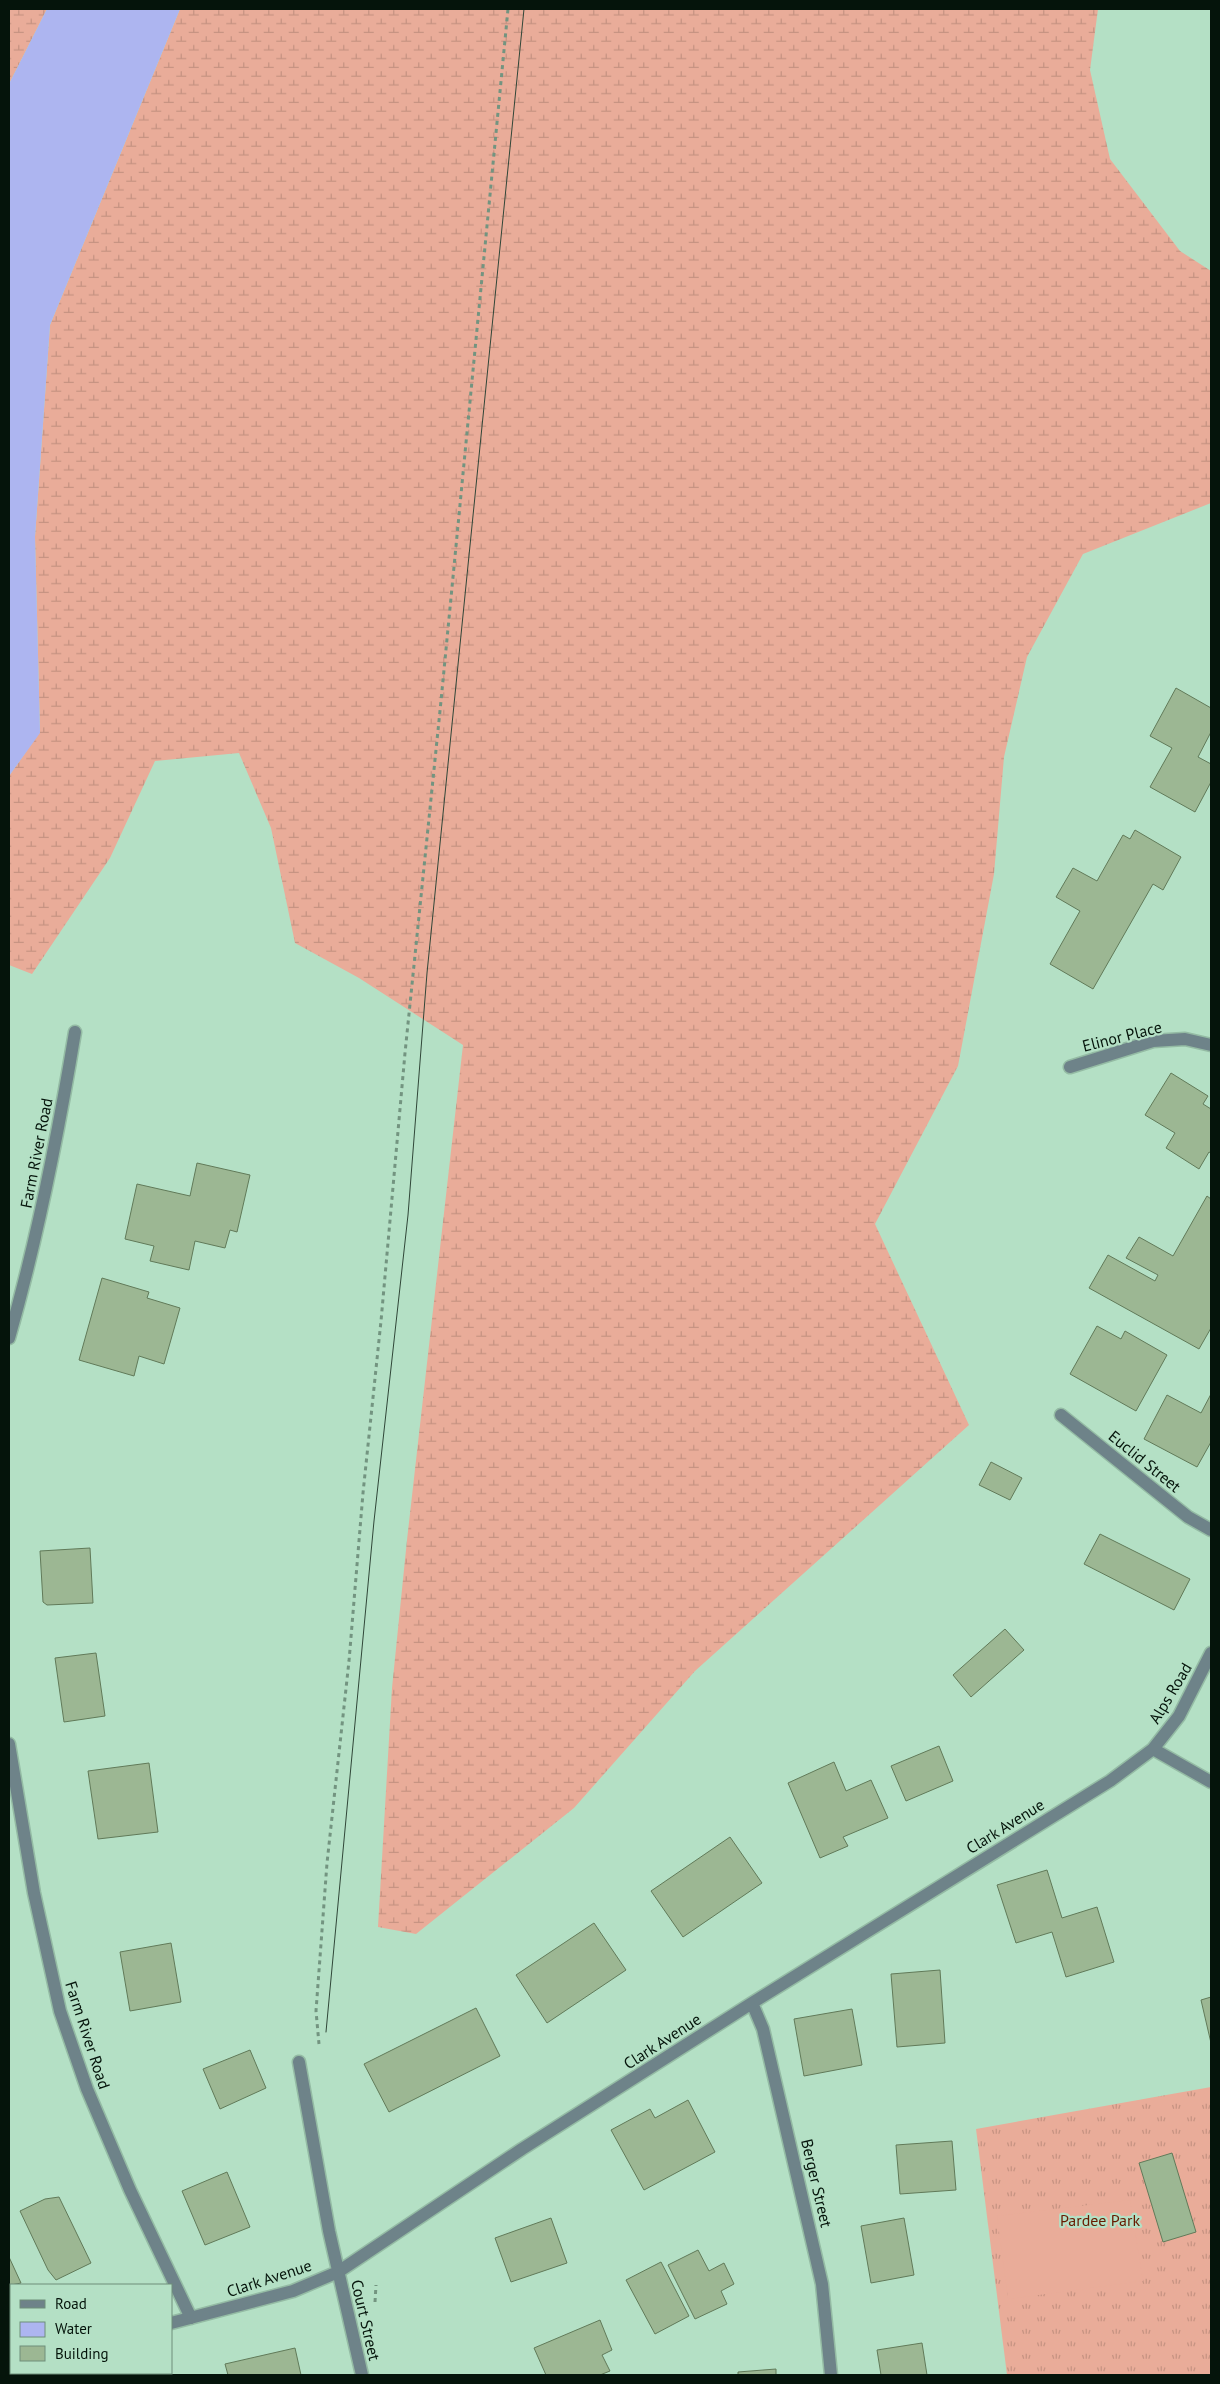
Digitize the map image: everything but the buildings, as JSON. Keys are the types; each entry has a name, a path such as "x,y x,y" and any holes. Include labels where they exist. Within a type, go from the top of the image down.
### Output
{"street":[{"name":"Farm River Road","path":"9,1338 28,1274 47,1186 75,1032"},
{"name":"Elinor Place","path":"1070,1067 1153,1041 1185,1039 1211,1045"},
{"name":"Euclid Street","path":"1061,1415 1188,1517 1211,1530"},
{"name":"Alps Road","path":"1153,1749 1179,1716 1211,1653"},
{"name":"Farm River Road","path":"9,1744 34,1893 60,2011 87,2090 130,2190 190,2318"},
{"path":"1153,1749 1211,1782"},
{"name":"Clark Avenue","path":"172,2323 293,2291 338,2272 522,2149 752,2003 1110,1781 1153,1749"},
{"name":"Berger Street","path":"752,2003 763,2030 822,2284 831,2375"},
{"name":"Court Street","path":"299,2062 338,2272 362,2375"}],"path":[{"path":"319,2048 316,2012 327,1863 349,1662 405,1053 508,9"},
{"path":"376,2285 376,2302"}],"green space":[{"path":"9,9 47,9 9,84"},
{"path":"180,9 1098,9 1090,70 1110,159 1180,251 1211,271 1211,503 1083,554 1027,657 1004,757 994,874 958,1066 875,1224 969,1425 695,1671 574,1808 416,1934 378,1927 392,1688 463,1045 359,978 295,943 271,828 239,753 155,761 110,858 32,974 9,965 9,776 40,732 35,537 50,325"},
{"name":"Pardee Park","path":"1211,2087 1211,2375 1007,2375 976,2129"},
{"path":"1130,2200 1143,2281 1008,2299 997,2216"}],"water":[{"path":"47,9 180,9 50,325 35,537 40,733 9,776 9,84"}],"tram line":[{"path":"326,2032 374,1521 408,1215 427,973 524,9"}]}
